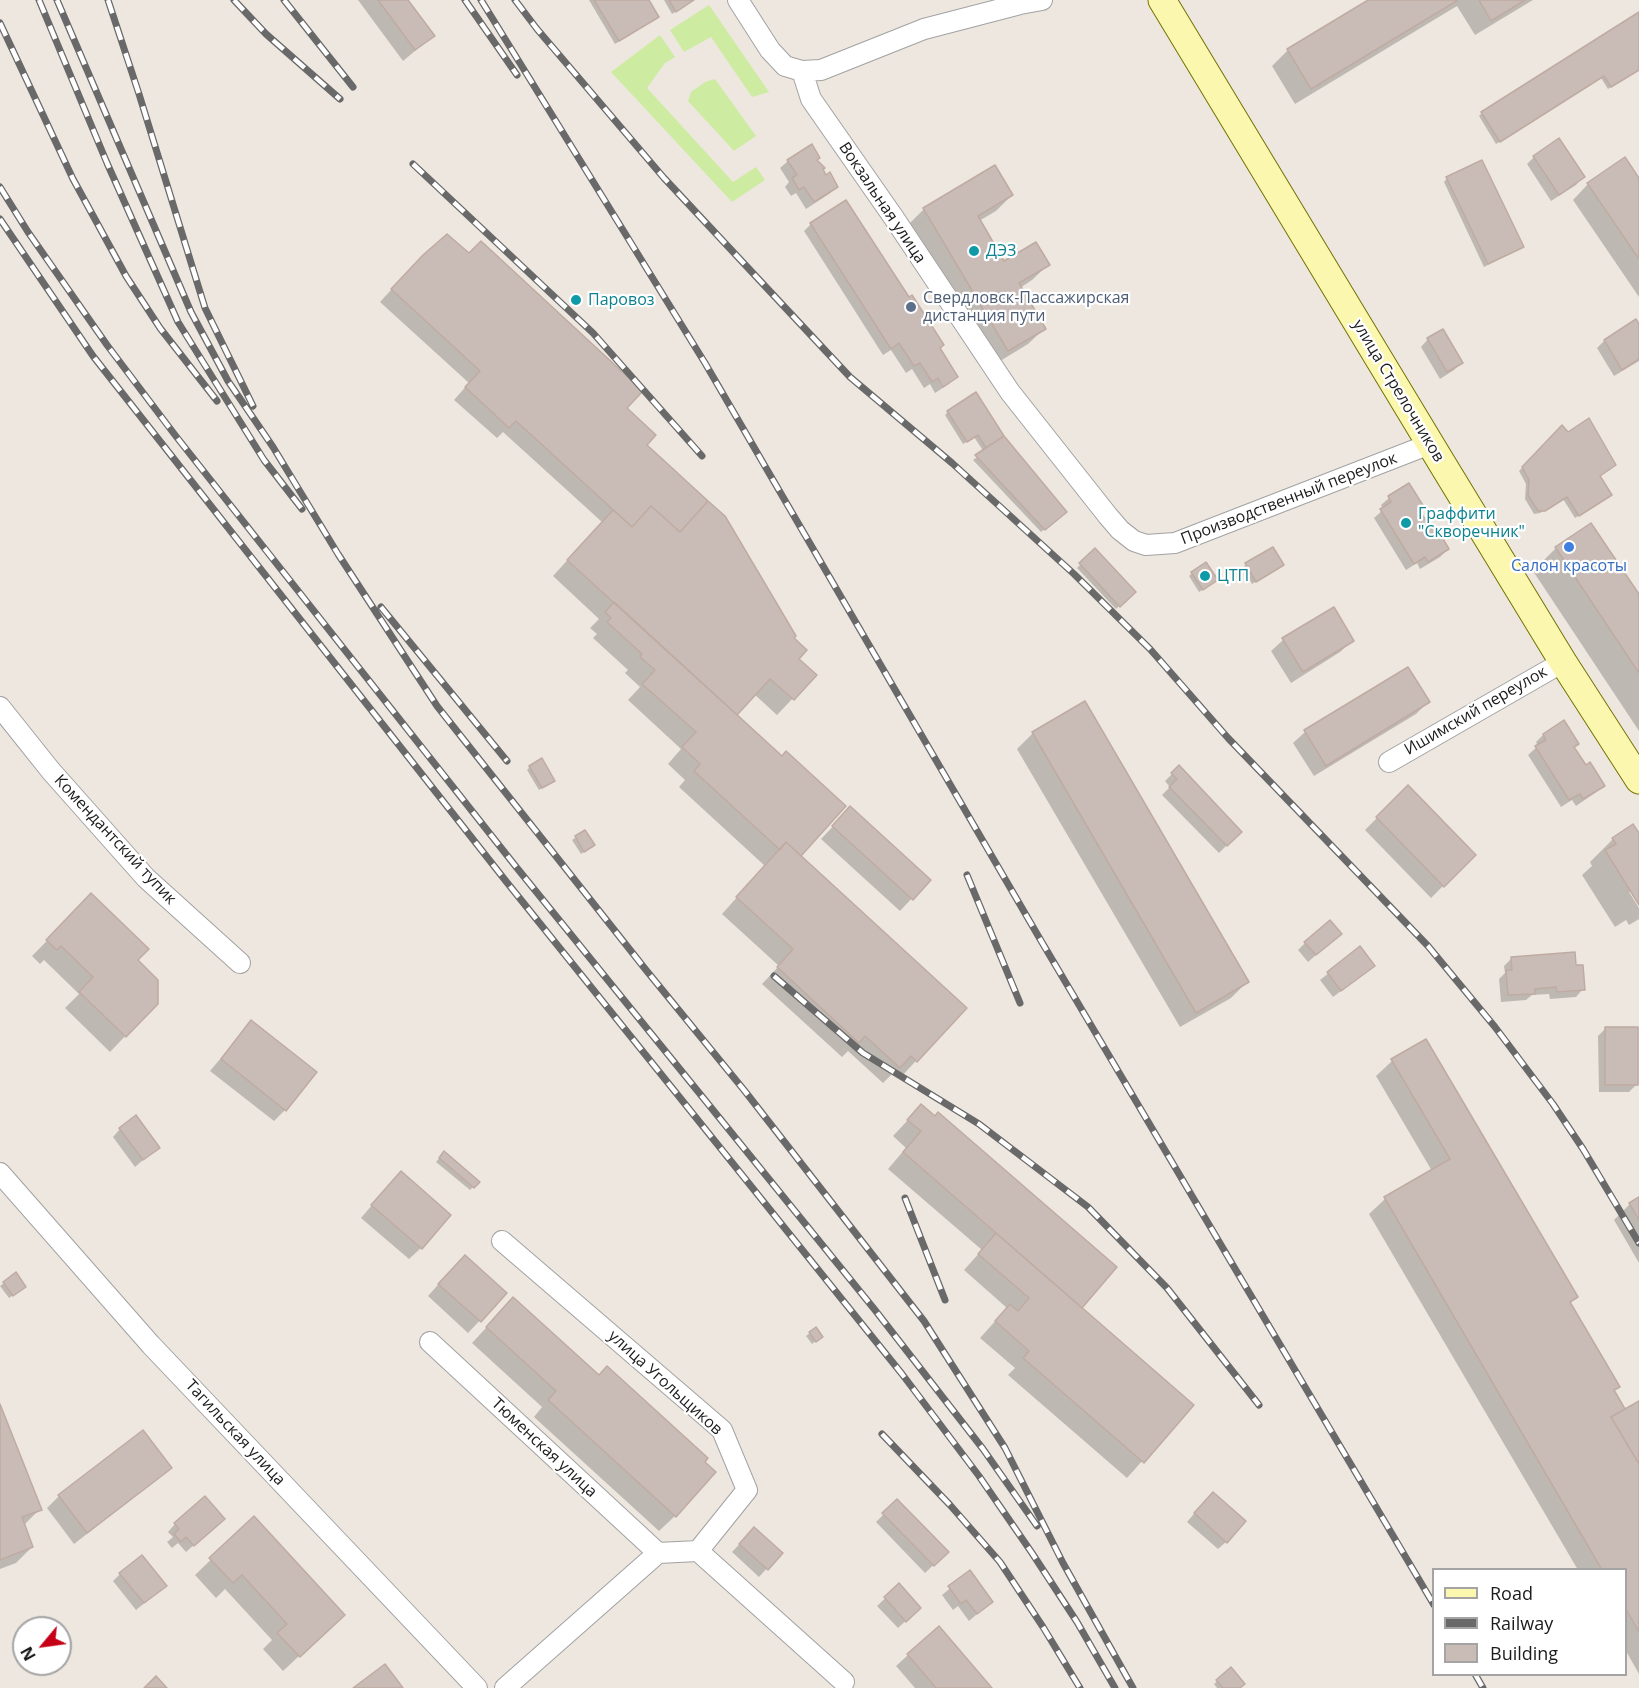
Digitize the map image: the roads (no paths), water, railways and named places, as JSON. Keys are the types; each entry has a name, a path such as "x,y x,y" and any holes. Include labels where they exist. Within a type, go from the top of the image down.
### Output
{"main road":[{"name":"улица Стрелочников","path":"1160,2 1563,662 1639,780"}],"street":[{"path":"738,0 770,50 785,66 802,70 821,70 924,29 1042,0"},
{"name":"Вокзальная улица","path":"802,70 811,99 894,218 1010,392 1120,531 1134,541 1146,545"},
{"name":"Производственный переулок","path":"1146,545 1175,543 1430,444"},
{"name":"Ишимский переулок","path":"1389,762 1563,662"},
{"name":"Комендантский тупик","path":"0,707 51,771 146,878 240,963"},
{"name":"Тагильская улица","path":"0,1173 151,1345 477,1688"},
{"name":"улица Угольщиков","path":"502,1241 722,1430 747,1490 698,1551"},
{"name":"Тюменская улица","path":"430,1342 658,1553"},
{"path":"505,1688 658,1553 698,1551 844,1682"}],"railway":[{"path":"39,0 107,163 178,322 264,460 302,509"},
{"path":"57,0 191,312 228,381 273,447 338,554 437,706 744,1090 924,1321 1005,1448 1063,1563 1133,1688"},
{"path":"108,0 205,308 253,406"},
{"path":"234,0 266,34 340,99"},
{"path":"284,0 353,87"},
{"path":"465,0 517,75"},
{"path":"481,0 705,363 1040,939 1432,1602"},
{"path":"515,0 664,178 850,377 952,463 1074,574 1150,649 1228,738 1428,946 1495,1027 1553,1104 1583,1149 1639,1243"},
{"path":"0,23 73,179 126,276 160,328 217,401"},
{"path":"413,164 593,333 702,456"},
{"path":"0,187 28,232 107,345 175,435 517,868 875,1310 983,1449 1037,1526"},
{"path":"0,219 93,356 505,880 902,1374 979,1476 1032,1553 1077,1622 1115,1688"},
{"path":"381,607 507,761"},
{"path":"967,875 1020,1003"},
{"path":"774,976 863,1053 979,1124 1088,1207 1167,1288 1259,1405"},
{"path":"905,1198 945,1300"},
{"path":"882,1434 950,1505 1000,1562 1080,1688"},
{"path":"1476,1676 1483,1688"}],"place":[{"name":"ДЭЗ","path":"974,251"},
{"name":"Паровоз","path":"576,300"},
{"name":"Свердловск-Пассажирская дистанция пути","path":"911,307"},
{"name":"Граффити \"Скворечник\"","path":"1406,523"},
{"name":"Салон красоты","path":"1569,547"},
{"name":"ЦТП","path":"1205,576"}]}
